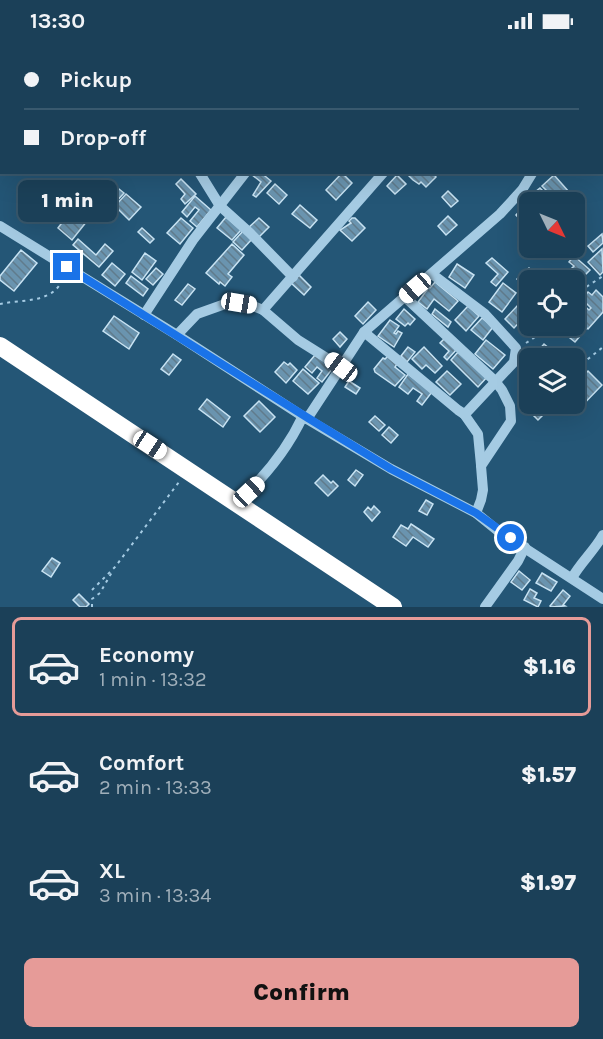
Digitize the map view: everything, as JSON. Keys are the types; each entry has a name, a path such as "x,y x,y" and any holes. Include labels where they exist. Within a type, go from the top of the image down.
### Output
{"highway":[{"path":"0,346 393,607"}],"street":[{"path":"200,174 220,206 293,277"},
{"path":"144,315 193,240 244,174"},
{"path":"263,310 382,174"},
{"path":"237,502 260,481 292,440 305,417 364,332 500,214 522,190 532,174"},
{"path":"0,226 391,469 476,513 603,599"},
{"path":"432,274 484,314 516,348 514,362 464,414"},
{"path":"405,297 495,381 510,406 511,421 481,466"},
{"path":"177,335 196,314 225,304 245,304 263,310 298,340 341,367"},
{"path":"364,332 464,414 478,434 483,490 476,513"},
{"path":"572,578 582,562 591,555 603,535"},
{"path":"485,607 518,561 525,547"}],"path":[{"path":"0,304 42,298 56,291 67,267"},
{"path":"585,288 603,276"},
{"path":"516,348 536,336"},
{"path":"585,361 603,347"},
{"path":"92,590 115,567 188,470"},
{"path":"92,607 92,599 100,593 115,567"}],"building":[{"path":"251,174 262,174 271,181 256,197 253,195 261,182"},
{"path":"341,174 352,183 336,200 326,190"},
{"path":"407,174 434,174 436,177 426,187 421,182 419,184"},
{"path":"397,175 406,184 395,194 387,186"},
{"path":"554,175 569,192 548,192 542,186"},
{"path":"181,179 196,194 185,204 181,199 185,194 176,184"},
{"path":"108,183 114,190 103,201 96,195"},
{"path":"275,184 287,195 279,204 267,193"},
{"path":"119,189 124,193 113,205 109,200"},
{"path":"448,191 458,201 451,207 442,197"},
{"path":"126,194 141,207 129,220 115,206"},
{"path":"195,196 211,210 197,227 190,221 199,210 195,207 187,217 182,212"},
{"path":"300,205 317,220 310,228 292,214"},
{"path":"70,212 78,218 80,215 87,221 72,240 58,228"},
{"path":"448,216 457,225 446,235 438,226"},
{"path":"226,217 241,230 232,240 217,228"},
{"path":"181,218 193,228 180,244 167,233"},
{"path":"259,218 269,227 258,238 248,228"},
{"path":"355,218 365,228 352,241 340,230 351,223 349,221"},
{"path":"142,228 154,239 150,243 138,232"},
{"path":"243,231 252,239 242,250 233,242"},
{"path":"602,234 603,243 593,252 588,246"},
{"path":"78,239 96,255 105,244 113,251 99,267 73,245"},
{"path":"232,244 244,255 228,274 232,277 225,286 206,273"},
{"path":"602,249 603,272 600,275 588,262"},
{"path":"21,250 37,263 14,291 0,280 0,276"},
{"path":"145,253 156,261 142,280 132,272"},
{"path":"492,258 508,272 496,286 491,282 498,274 486,263"},
{"path":"572,258 576,258 590,270 585,275 585,270 570,270 574,266 569,262"},
{"path":"112,263 125,274 115,286 102,275"},
{"path":"457,264 474,275 465,288 449,277"},
{"path":"156,268 163,274 153,285 146,279"},
{"path":"299,275 311,287 304,295 291,283"},
{"path":"131,276 148,289 143,296 126,283"},
{"path":"435,282 458,301 449,311 434,299 427,309 418,302"},
{"path":"503,283 516,293 502,312 489,302"},
{"path":"188,284 195,289 182,305 175,300"},
{"path":"596,290 603,297 603,312 588,329 585,326 585,306 589,310 591,308 585,302 585,296 588,292 592,295"},
{"path":"368,302 376,310 363,324 355,316"},
{"path":"468,306 479,316 466,331 455,320"},
{"path":"519,306 519,323 514,328 505,319"},
{"path":"404,309 415,319 410,325 408,323 405,326 396,319"},
{"path":"435,309 451,322 448,327 432,314"},
{"path":"114,316 139,333 129,349 103,331"},
{"path":"482,318 493,327 483,340 471,330"},
{"path":"390,320 399,326 394,333 398,331 402,333 394,347 378,336"},
{"path":"340,332 347,339 340,347 333,339"},
{"path":"568,336 580,336 575,342"},
{"path":"445,338 457,349 447,360 444,357 449,351 440,343"},
{"path":"486,340 505,355 493,369 475,354"},
{"path":"408,347 415,352 407,362 401,356"},
{"path":"424,347 442,366 435,373 426,365 422,369 412,359"},
{"path":"458,352 487,377 478,387 451,360"},
{"path":"173,354 181,360 169,375 161,369"},
{"path":"315,355 333,368 322,382 317,378 322,371 317,367 312,373 305,367"},
{"path":"388,356 397,364 395,367 405,375 395,386 374,369 383,358"},
{"path":"284,362 288,365 290,363 297,370 286,383 275,372"},
{"path":"303,369 319,383 308,394 293,381"},
{"path":"447,371 461,384 450,395 436,382"},
{"path":"588,371 602,385 585,403 585,374"},
{"path":"408,374 432,392 422,405 417,401 422,394 413,388 408,394 399,387"},
{"path":"349,381 360,388 356,394 345,387"},
{"path":"207,399 230,417 223,427 199,409"},
{"path":"259,401 275,417 260,432 244,416"},
{"path":"532,414 544,414 538,420"},
{"path":"375,416 385,425 379,431 369,422"},
{"path":"389,427 398,435 391,443 382,435"},
{"path":"356,470 363,475 355,486 348,480"},
{"path":"323,475 338,486 328,496 315,483"},
{"path":"426,500 433,504 427,515 419,511"},
{"path":"374,506 380,512 372,521 364,512 368,507 371,510"},
{"path":"411,524 434,539 428,547 413,537 406,546 393,537 401,525 408,529"},
{"path":"52,558 60,563 51,577 42,571"},
{"path":"519,571 530,580 522,590 511,582"},
{"path":"542,573 557,582 551,591 536,583"},
{"path":"530,589 537,593 534,598 541,601 538,607 524,600"},
{"path":"563,590 570,596 563,605 565,606 551,607 550,606"},
{"path":"79,594 89,604 86,607 80,607 73,600"}],"route":[{"path":"67,267 391,469 476,513 511,538"}]}
